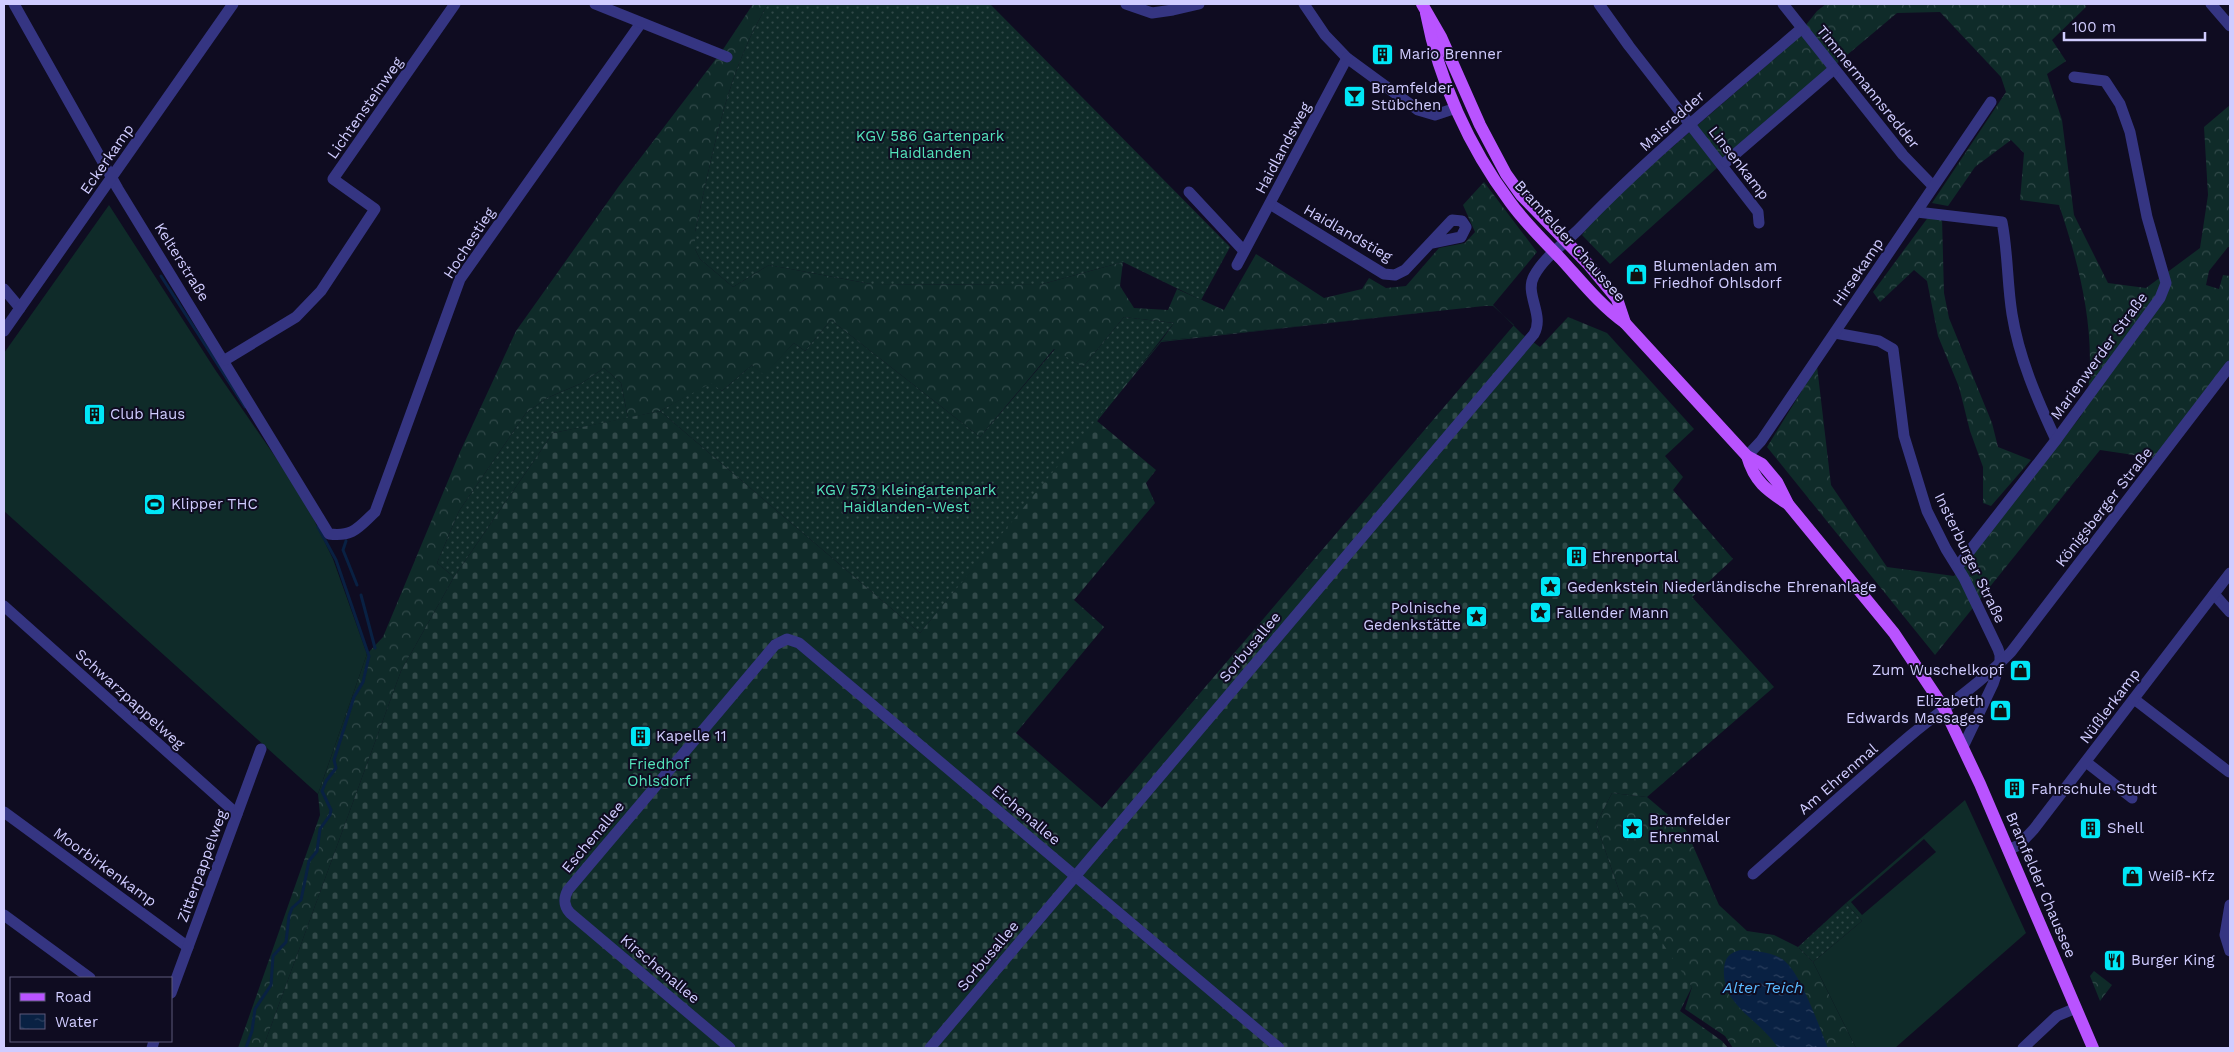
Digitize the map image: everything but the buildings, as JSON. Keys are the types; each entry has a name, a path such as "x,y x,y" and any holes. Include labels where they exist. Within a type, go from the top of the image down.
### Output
{"main road":[{"name":"Bramfelder Chaussee","path":"1426,7 1470,105 1511,182 1530,205 1584,259 1617,299 1625,323"},
{"name":"Bramfelder Chaussee","path":"1426,7 1432,44 1456,108 1470,137 1501,189 1518,212 1606,309 1625,323 1747,456 1752,473 1767,491 1788,504 1894,633 1944,708 1963,747 2093,1048"},
{"path":"1456,108 1470,105"}],"street":[{"name":"Kelterstraße","path":"14,4 112,177 225,360 329,534"},
{"name":"Eckerkamp","path":"4,331 233,4"},
{"name":"Lichtensteinweg","path":"225,360 296,316 321,291 376,209 333,179 455,4"},
{"path":"595,4 727,57"},
{"path":"1126,4 1152,13 1199,4"},
{"path":"1304,4 1325,35 1347,58 1424,113 1439,115 1456,108"},
{"name":"Linsenkamp","path":"1599,4 1758,212 1760,223"},
{"name":"Timmermannsredder","path":"1783,4 1903,155 1933,186"},
{"path":"2210,4 2230,26"},
{"name":"Hochestieg","path":"329,534 343,536 355,531 375,512 460,279 641,23"},
{"name":"Maisredder","path":"1555,252 1599,207 1690,124 1801,29"},
{"name":"Haidlandsweg","path":"1237,265 1347,58"},
{"path":"1726,162 1834,69"},
{"name":"Marienwerder Straße","path":"1958,566 2056,440 2160,298 2166,283 2148,217 2130,132 2120,104 2105,81 2074,77"},
{"name":"Hirsekamp","path":"1747,456 1761,441 1991,102"},
{"path":"1188,192 1244,251"},
{"name":"Haidlandstieg","path":"1270,204 1384,274 1395,275 1405,270 1432,243"},
{"path":"1916,212 2002,222 2006,244 2012,315 2020,352 2033,389 2056,440"},
{"name":"Sorbusallee","path":"930,1048 1534,334 1538,321 1531,284 1538,271 1555,252"},
{"path":"4,289 20,308"},
{"name":"Insterburger Straße","path":"1835,333 1879,341 1893,348 1904,436 1927,511 1946,549 1958,566 1998,648 2000,663"},
{"name":"Königsberger Straße","path":"1944,708 1987,676 2020,640 2230,366"},
{"name":"Nüßlerkamp","path":"2008,850 2019,846 2029,835 2230,573"},
{"path":"2214,594 2230,612"},
{"name":"Schwarzpappelweg","path":"4,606 237,814"},
{"name":"Eichenallee","path":"754,670 778,642 786,639 797,641 1279,1048"},
{"name":"Königsberger Straße","path":"1963,747 2000,663"},
{"name":"Eschenallee","path":"570,913 565,903 568,890 754,670"},
{"path":"2134,699 2229,772"},
{"name":"Am Ehrenmal","path":"1753,874 1944,708"},
{"name":"Zitterpappelweg","path":"172,990 261,749"},
{"path":"2086,762 2132,798"},
{"name":"Moorbirkenkamp","path":"4,812 188,947"},
{"path":"2230,905 2225,934 2230,951"},
{"name":"Kirschenallee","path":"570,913 730,1048"},
{"path":"4,915 89,977"},
{"path":"2023,1048 2057,1016 2076,1008"}],"green space":[{"path":"753,4 768,4 741,58 722,114 695,232 695,249 700,259 733,287 769,265 871,284 1039,285 1123,262 1120,286 1134,308 1168,310 1177,289 1224,310 1256,254 1324,298 1362,289 1369,278 1386,288 1406,286 1439,248 1465,243 1475,232 1463,205 1484,182 1537,252 1493,305 1161,341 1174,323 1124,317 1083,367 1054,349 980,437 831,320 805,351 794,343 764,375 752,365 722,391 711,383 660,411 628,418 621,383 604,368 582,383 547,398 526,413 459,511 437,563 454,577 401,671 263,1048 238,1048 320,815 318,794 367,654 383,637 460,452 516,331 619,186 722,51"},
{"name":"KGV 586 Gartenpark Haidlanden","path":"768,4 990,4 1230,247 1201,300 1123,262 1039,285 871,284 769,265 733,287 700,259 695,249 695,232 722,114 741,58"},
{"path":"1826,4 2085,4 2086,7 2052,40 2066,61 2047,74 2062,120 2074,215 2108,283 2146,288 2200,248 2208,195 2204,127 2230,105 2230,247 2228,247 2209,271 2206,285 2219,289 2223,275 2230,276 2230,360 2154,458 2100,450 1935,655 1767,447 1817,366 1831,485 1887,567 1954,576 2081,416 2086,399 2090,359 2087,314 2083,292 2059,205 2020,200 2024,153 2011,140 1975,167 1948,206 1932,203 2006,92 2001,77 1940,12 1897,13 1722,160 1718,167 1610,264 1582,235 1602,208 1790,45 1817,11"},
{"name":"Klipper THC","path":"109,205 216,371 303,497 333,559 367,654 318,794 4,511 4,353"},
{"path":"1929,216 1942,218 1944,293 1949,318 1992,423 1998,447 2031,460 1991,506 1983,503 1983,467 1970,431 1959,387 1938,336 1927,281 1914,270 1880,302 1873,292"},
{"name":"Friedhof Ohlsdorf","path":"1460,309 1161,342 1097,421 1156,470 1146,483 1155,503 1074,600 1104,627 1016,733 1102,808 1514,326 1540,347 1568,317 1607,333 1694,429 1665,456 1683,477 1673,490 1733,559 1692,597 1774,687 1647,797 1612,793 1596,824 1621,896 1655,932 1692,987 1680,1011 1722,1041 1728,1048 263,1048 401,671 454,577 553,433 660,411 920,633 1161,341"},
{"name":"KGV 573 Kleingartenpark Haidlanden-West","path":"1124,317 1174,323 1097,421 920,633 660,411 711,382 722,391 752,365 764,374 794,343 805,351 831,320 980,437 1055,349 1083,367"},
{"path":"604,368 621,383 628,418 553,433 454,577 437,563 459,511 526,413 547,398 582,383"},
{"path":"1612,793 1647,797 1686,830 1719,905 1747,931 1774,935 1798,947 1813,962 1856,1048 1733,1048 1725,1036 1685,1009 1692,987 1621,896 1596,824"},
{"path":"1965,800 2026,933 1895,1048 1856,1048 1813,962 1862,921 1846,903","holes":["1924,839 1936,852 1862,915 1851,902"]},
{"path":"1846,903 1862,921 1813,962 1798,947"},
{"path":"2094,971 2112,985 2100,1001 2090,976"}],"water":[{"name":"Alter Teich","path":"1740,950 1767,953 1782,959 1789,965 1802,986 1828,1048 1778,1048 1771,1038 1735,1003 1725,981 1724,968 1729,956"}],"waterway":[{"path":"161,276 245,407"},
{"path":"246,1048 252,1031 255,1009 271,985 273,956 286,942 289,916 292,908 301,900 309,861 317,851 320,829 330,815 331,810 322,791 326,781 336,768 334,760 354,697 363,682 369,656 336,560 318,527"},
{"path":"346,541 343,550 357,585"},
{"path":"361,595 375,648"}],"place":[{"name":"Mario Brenner","path":"1383,54"},
{"name":"Bramfelder Stübchen","path":"1355,97"},
{"name":"Blumenladen am Friedhof Ohlsdorf","path":"1637,275"},
{"name":"Club Haus","path":"94,414"},
{"name":"Klipper THC","path":"155,504"},
{"name":"Ehrenportal","path":"1576,557"},
{"name":"Gedenkstein Niederländische Ehrenanlage","path":"1551,587"},
{"name":"Fallender Mann","path":"1540,613"},
{"name":"Polnische Gedenkstätte","path":"1477,617"},
{"name":"Zum Wuschelkopf","path":"2020,670"},
{"name":"Elizabeth Edwards Massages","path":"2000,710"},
{"name":"Kapelle 11","path":"640,736"},
{"name":"Fahrschule Studt","path":"2015,789"},
{"name":"Shell","path":"2091,828"},
{"name":"Bramfelder Ehrenmal","path":"1633,829"},
{"name":"Weiß-Kfz","path":"2132,876"},
{"name":"Burger King","path":"2115,960"}]}
